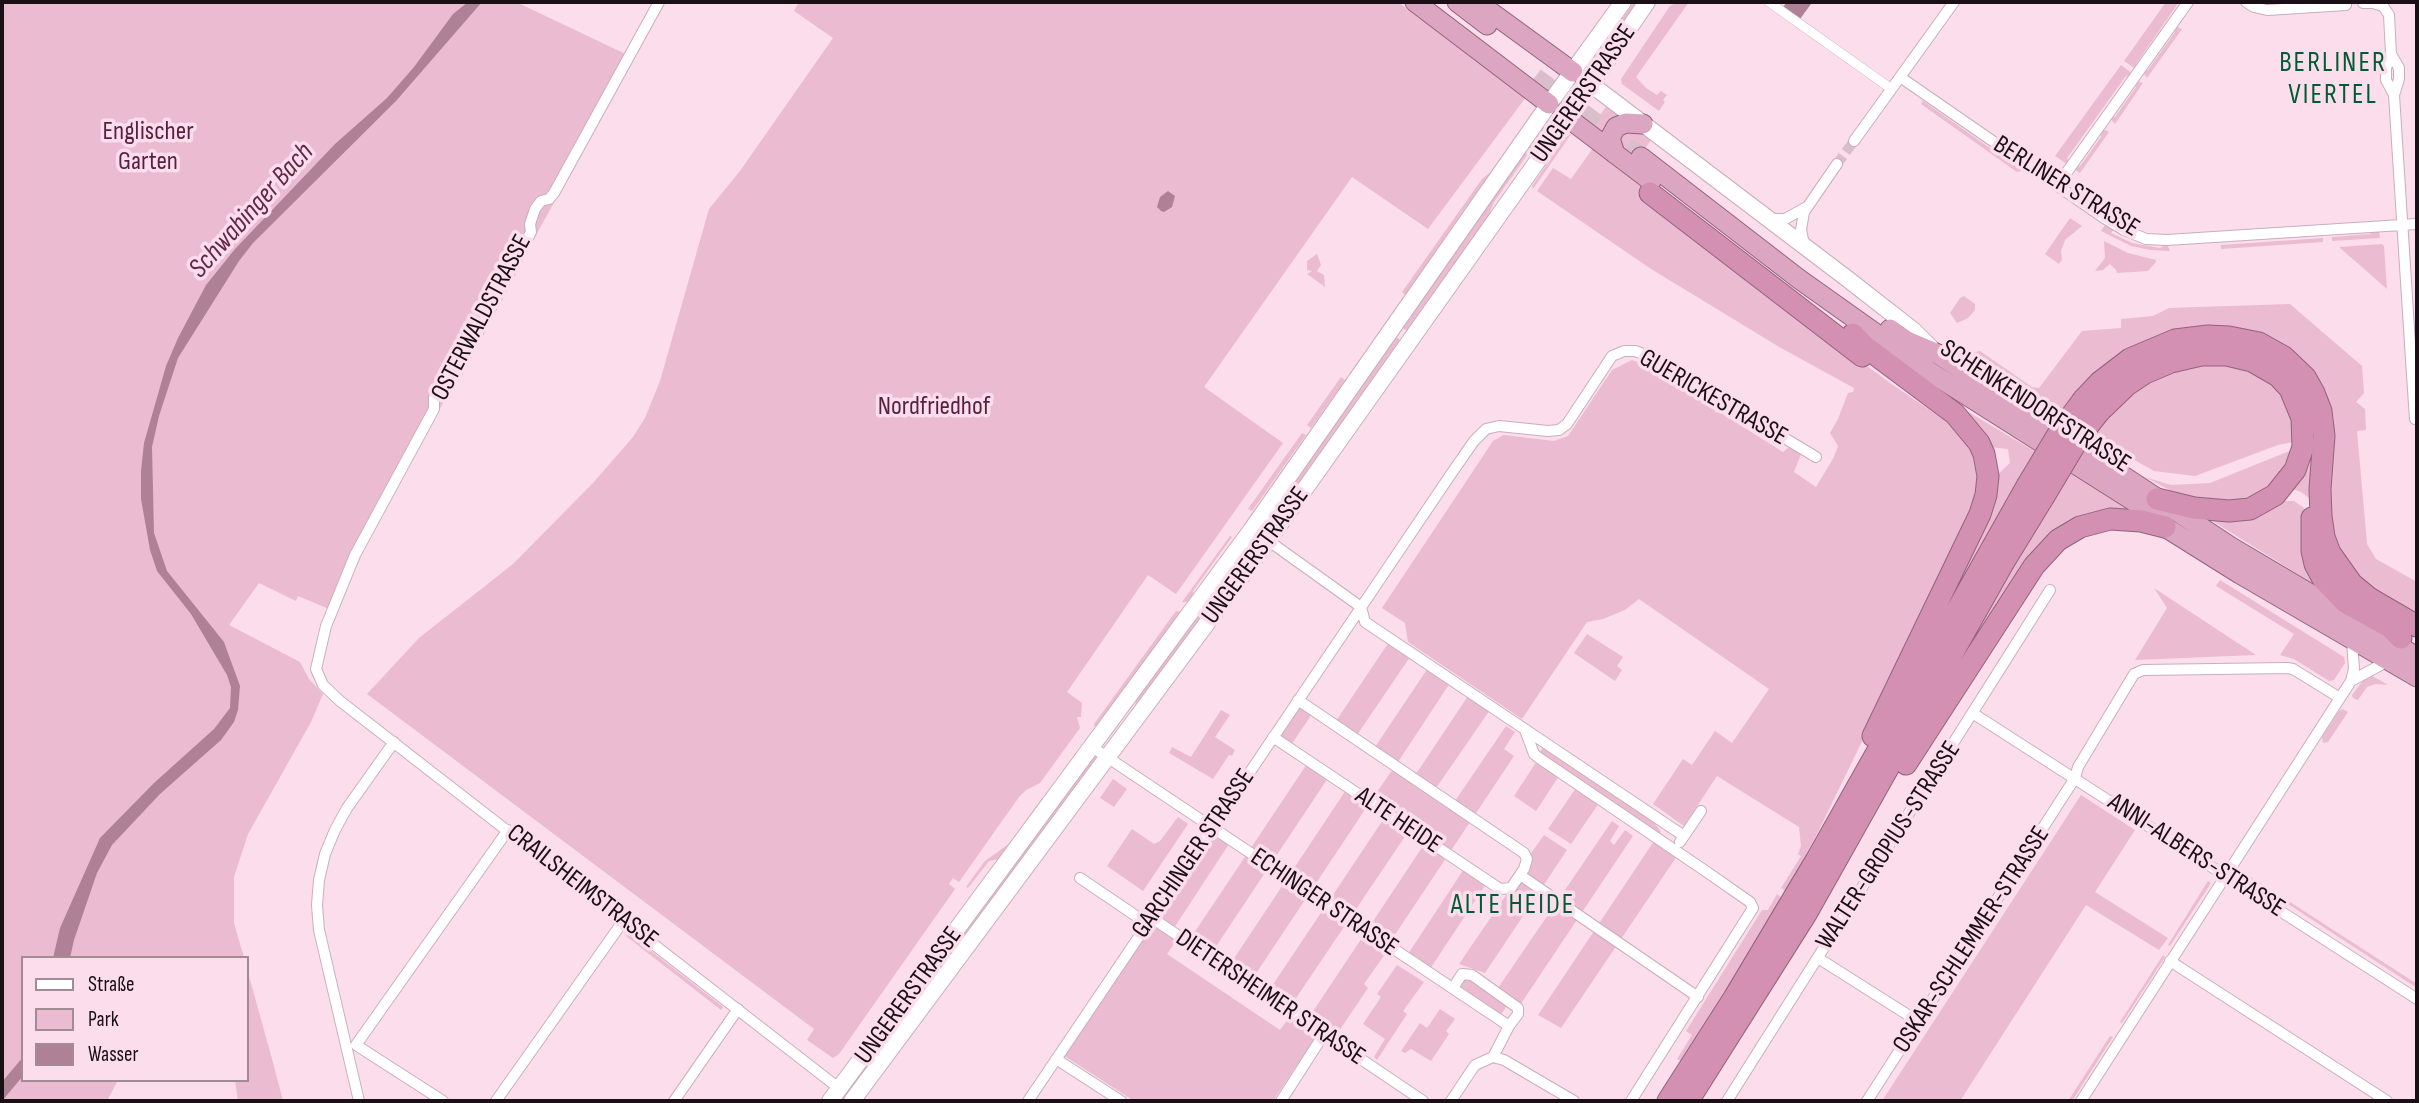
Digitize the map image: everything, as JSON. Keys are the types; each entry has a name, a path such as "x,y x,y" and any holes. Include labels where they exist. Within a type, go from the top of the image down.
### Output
{"highway":[{"path":"1415,2 1549,104"},
{"path":"1436,2 1539,72 1457,2"},
{"path":"1477,2 1573,72"},
{"path":"1568,118 1853,334 2010,433 2037,441"},
{"path":"1615,154 1610,138 1616,127 1626,123 1643,124"},
{"name":"SCHENKENDORFSTRASSE","path":"2417,657 2231,547 1938,354 1907,341 1645,152 1883,340 2146,509 2165,527 2352,641 2417,677"},
{"path":"1650,193 1838,338 1925,401 1962,424 1972,433 1984,454 1988,476 1983,505 1854,778 1861,801"},
{"path":"1853,334 1864,346 1955,414 1962,424"},
{"path":"1688,1101 1743,1017 1861,801 2002,565 2035,492 2080,436 2091,406 2114,370 2130,359 2163,344 2186,338 2220,335 2259,343 2293,364 2310,384 2318,402 2324,436 2320,489 2324,537 2338,567 2352,584 2412,637"},
{"path":"2091,406 2146,373 2171,362 2201,355 2227,355 2262,365 2278,376 2294,395 2304,425 2303,447 2295,470 2275,495 2250,509 2229,511 2194,508 2157,499"},
{"path":"1668,1101 1861,801 1894,783 2034,566 2058,540 2080,527 2110,519 2141,521 2165,527"},
{"path":"2231,547 2245,549 2412,637"}],"main road":[{"name":"UNGERERSTRASSE","path":"835,1095 1252,529 1623,2"},
{"name":"UNGERERSTRASSE","path":"852,1101 1268,541 1647,2"},
{"path":"1573,72 1913,330 1938,354"},
{"path":"1549,104 1568,118"}],"street":[{"name":"OSTERWALDSTRASSE","path":"323,685 316,669 320,648 326,626 355,555 434,409 434,398 440,386 455,376 527,240 535,209 541,201 549,199 554,193 659,2"},
{"path":"1769,2 1886,85"},
{"path":"1854,141 1954,2"},
{"path":"2057,186 2188,2"},
{"path":"2246,2 2267,10 2346,5"},
{"path":"2363,3 2373,2 2383,6 2389,15 2390,54 2399,68 2394,95 2401,225 2417,419"},
{"name":"BERLINER STRASSE","path":"1900,77 2114,224 2146,239 2168,240 2417,224"},
{"path":"1805,247 1801,230 1807,207 1837,164"},
{"path":"1768,219 1785,219 1807,207"},
{"name":"GUERICKESTRASSE","path":"1361,607 1474,441 1486,429 1499,426 1559,430 1567,424 1612,356 1624,351 1646,355 1816,457"},
{"path":"1252,529 1361,607 1365,622 1684,836"},
{"name":"WALTER-GROPIUS-STRASSE","path":"1727,1101 2050,590"},
{"name":"GARCHINGER STRASSE","path":"1028,1101 1361,607"},
{"path":"2081,1101 2351,681 2354,669 2352,641"},
{"path":"2351,681 2388,661"},
{"name":"OSKAR-SCHLEMMER-STRASSE","path":"1867,1101 2075,778 2078,767 2134,674 2143,670 2293,669 2340,698"},
{"name":"CRAILSHEIMSTRASSE","path":"323,685 340,701 738,1009 835,1095"},
{"name":"ALTE HEIDE","path":"1273,737 1500,889 1511,888 1520,875 1527,859 1524,853 1298,700"},
{"name":"ANNI-ALBERS-STRASSE","path":"1974,714 2417,999"},
{"path":"1524,729 1534,754 1539,758 1750,902 1753,908 1631,1101"},
{"path":"359,1101 352,1046 319,930 319,880 335,830 394,742"},
{"name":"ECHINGER STRASSE","path":"1092,747 1509,1026"},
{"path":"1675,850 1701,811"},
{"path":"352,1046 377,1017 508,830"},
{"path":"1520,875 1698,997"},
{"name":"DIETERSHEIMER STRASSE","path":"1080,877 1139,918 1152,918 1423,1101"},
{"path":"496,1101 624,920"},
{"path":"1818,958 1919,1022"},
{"path":"2170,961 2387,1101"},
{"path":"1451,1101 1475,1065 1493,1056 1518,1014 1518,1008 1472,975 1462,974 1453,988"},
{"path":"674,1101 738,1009"},
{"path":"1281,1101 1324,1034"},
{"path":"352,1046 388,1065 443,1101"},
{"path":"1493,1056 1574,1101"},
{"path":"1056,1059 1121,1101"}],"green space":[{"name":"Englischer Garten","path":"2,2 516,2 634,58 329,609 298,596 296,601 259,583 229,625 300,662 309,679 323,694 311,722 248,834 234,877 234,923 243,956 21,956 21,1082 117,1082 107,1101 2,1101"},
{"name":"Nordfriedhof","path":"799,2 1398,2 1526,97 1428,229 1352,177 1204,387 1283,443 1176,594 1148,575 1067,692 1082,703 1081,717 1077,717 1080,728 1040,783 1019,797 959,882 953,878 949,884 955,889 839,1054 833,1058 807,1040 814,1029 367,694 419,638 513,564 593,483 633,437 645,418 660,381 709,209 740,171 833,38 794,11"},
{"path":"1634,2 1641,2 1599,61 1594,58"},
{"path":"1678,2 1689,2 1636,77 1657,95 1661,91 1667,95 1659,111 1622,84 1621,79 1670,6"},
{"path":"2166,2 2179,2 2136,64 2139,66 2136,69 2124,61"},
{"path":"2175,26 2182,29 2147,78 2143,72 2148,70 2175,32"},
{"path":"2121,65 2133,74 2130,78 2126,76 2067,158 2070,161 2067,164 2055,156"},
{"path":"2137,81 2143,83 2115,124 2110,118 2115,117 2136,87"},
{"path":"1923,101 2017,167 2019,165 2024,168 2022,171 2017,172 1921,104"},
{"path":"1606,107 1619,116 1603,137 1591,127"},
{"path":"1545,124 1547,127 1494,202 1487,219 1408,332 1403,328"},
{"path":"1637,130 1651,140 1636,161 1619,148 1620,132"},
{"path":"2101,131 2109,132 2080,173 2074,169 2081,165 2101,137"},
{"path":"1572,133 1533,189 1532,186 1565,138"},
{"path":"1593,148 1649,185 1639,198 1890,383 1946,421 1959,431 1974,450 1980,493 1958,544 1817,834 1786,891 1781,888 1801,856 1798,854 1801,846 1799,827 1717,776 1684,826 1653,804 1683,759 1692,765 1715,731 1732,743 1769,689 1639,599 1625,610 1587,622 1522,719 1408,642 1405,623 1382,608 1493,441 1504,435 1554,441 1568,436 1612,370 1632,360 1650,367 1711,402 1716,413 1718,411 1783,452 1789,447 1801,454 1794,472 1816,487 1834,457 1838,446 1830,433 1848,393 1853,392 1854,388 1781,348 1651,269 1537,191 1553,168 1571,179"},
{"path":"1493,170 1405,295 1402,292 1482,179"},
{"path":"2070,218 2082,226 2065,240 2059,264 2045,254"},
{"path":"2105,225 2113,230 2111,233 2132,243 2160,248 2167,244 2170,251 2131,246 2101,231"},
{"path":"2371,231 2379,231 2380,238 2332,241 2332,237 2371,234"},
{"path":"2323,238 2323,242 2221,249 2221,245"},
{"path":"2104,241 2128,253 2156,262 2148,271 2117,273 2110,264 2103,270 2095,271 2105,258"},
{"path":"2384,246 2387,289 2339,247"},
{"path":"1317,254 1321,265 1317,271 1324,275 1325,287 1307,274 1312,271 1307,270 1307,261"},
{"path":"1964,296 1975,304 1975,310 1968,318 1957,323 1950,313"},
{"path":"2290,304 2362,366 2364,393 2356,402 2365,409 2366,430 2357,431 2367,544 2376,559 2417,582 2417,618 2351,575 2328,528 2331,454 2249,332 2059,418 1994,377 1970,357 1972,353 1980,351 2032,387 2039,388 2082,331 2121,328 2121,319 2153,316 2169,308"},
{"path":"1396,337 1402,341 1268,529 1295,488 1296,479"},
{"path":"2221,358 2281,384 2298,441 2278,445 2195,476 2154,471 2090,435 2139,381"},
{"path":"1341,377 1345,380 1311,428 1307,425"},
{"path":"1953,403 2036,452 1939,628 1944,602 1995,477 2010,463 2008,449 1989,447"},
{"path":"1302,433 1306,435 1252,511 1248,509"},
{"path":"2297,448 2291,470 2246,504 2183,497 2145,477 2171,485 2210,483"},
{"path":"2312,452 2318,454 2309,498 2292,489 2308,468"},
{"path":"2067,471 2133,510 2080,518 1917,735"},
{"path":"2283,501 2294,501 2304,508 2328,593 2211,520"},
{"path":"1230,536 1232,537 1193,591 1194,596 1187,602 1182,602"},
{"path":"1246,548 1252,552 1108,743 1135,706 1137,697"},
{"path":"2220,580 2344,657 2345,663 2334,680 2329,681 2294,659 2280,655 2294,634 2216,586"},
{"path":"2154,588 2256,655 2135,660 2167,608"},
{"path":"1176,611 1182,612 1096,729 1094,724"},
{"path":"1587,634 1623,657 1617,666 1622,670 1615,681 1574,653"},
{"path":"1391,639 1412,654 1355,738 1334,724"},
{"path":"1430,665 1452,680 1396,765 1414,777 1470,693 1492,707 1434,791 1453,804 1506,726 1515,732 1504,749 1514,756 1388,945 1390,947 1364,984 1368,988 1333,1040 1325,1035 1301,1059 1273,1101 1134,1101 1063,1055 1212,828 1231,841 1172,931 1179,937 1167,954 1280,1030 1293,1013 1306,1022 1427,840 1410,829 1288,1010 1266,995 1387,814 1370,802 1395,766 1373,750"},
{"path":"2371,675 2388,685 2376,684 2367,687 2358,700 2353,698 2352,695 2364,679"},
{"path":"1298,700 1314,711 1289,748 1273,737"},
{"path":"2343,709 2348,712 2328,742 2323,743 2322,737"},
{"path":"1221,710 1230,715 1215,737 1235,750 1213,779 1169,753 1172,747 1191,757"},
{"path":"1543,748 1654,822 1661,832 1659,835 1538,754"},
{"path":"1095,756 1098,760 917,1001 921,989"},
{"path":"1539,758 1561,773 1536,811 1514,796"},
{"path":"1309,761 1330,775 1209,957 1188,942"},
{"path":"1113,779 1127,789 1114,807 1100,798"},
{"path":"1578,785 1601,800 1571,844 1548,829"},
{"path":"1348,787 1370,802 1249,984 1227,969"},
{"path":"2081,795 2135,830 2095,892 2168,938 2159,950 2086,905 1960,1101 1882,1101"},
{"path":"1042,798 999,859 989,861 968,888 966,887 985,861 1010,843"},
{"path":"1178,817 1188,824 1143,891 1107,866 1132,829 1154,844 1160,841"},
{"path":"1612,821 1619,826 1610,841 1614,845 1625,830 1633,836 1518,1008 1510,1001 1498,1019 1453,988 1462,974 1496,991"},
{"path":"1544,835 1567,850 1485,973 1459,964 1524,869 1527,859"},
{"path":"1656,838 1679,853 1561,1028 1538,1015"},
{"path":"1466,866 1488,881 1428,972 1406,957"},
{"path":"2245,873 2417,984 2417,988 2251,880 2249,882 2242,878"},
{"path":"2208,881 2211,883 2170,946 2168,945"},
{"path":"1777,894 1782,898 1719,1003 1681,1061 1677,1059 1692,1035 1686,1031 1762,910 1768,910"},
{"path":"628,933 723,1007 721,1010 626,936"},
{"path":"2163,955 2165,957 2122,1023 2120,1022"},
{"path":"1397,965 1424,982 1403,1011 1407,1014 1377,1060 1374,1057 1385,1039 1363,1024 1381,997 1377,994"},
{"path":"248,973 283,1101 238,1101 235,1082 248,1082"},
{"path":"1440,1009 1455,1019 1446,1031 1449,1034 1431,1061 1411,1049 1405,1053 1401,1051 1420,1023 1427,1028"},
{"path":"2110,1036 2113,1037 2072,1101 2068,1101"}],"water":[{"path":"468,2 482,2 396,101 253,243 178,358 152,447 154,533 167,571 224,642 240,686 238,710 234,722 221,740 160,794 112,845 97,873 70,956 53,956 60,928 100,838 154,783 214,729 230,708 231,687 227,675 191,614 157,571 150,550 141,499 141,471 144,443 166,366 206,285 235,249 335,144 387,98 453,14"},
{"path":"1787,2 1811,4 1800,19 1783,7"},
{"path":"1168,191 1175,196 1172,207 1164,212 1157,207 1160,197"},
{"path":"21,1059 21,1078 2,1101 2,1082"}],"tunnel":[{"path":"1535,77 1641,157"},
{"path":"1837,164 1854,141"}],"district":[{"name":"BERLINER VIERTEL","path":"2333,80"},
{"name":"ALTE HEIDE","path":"1513,906"}],"water label":[{"name":"Schwabinger Bach","path":"252,211"}]}
